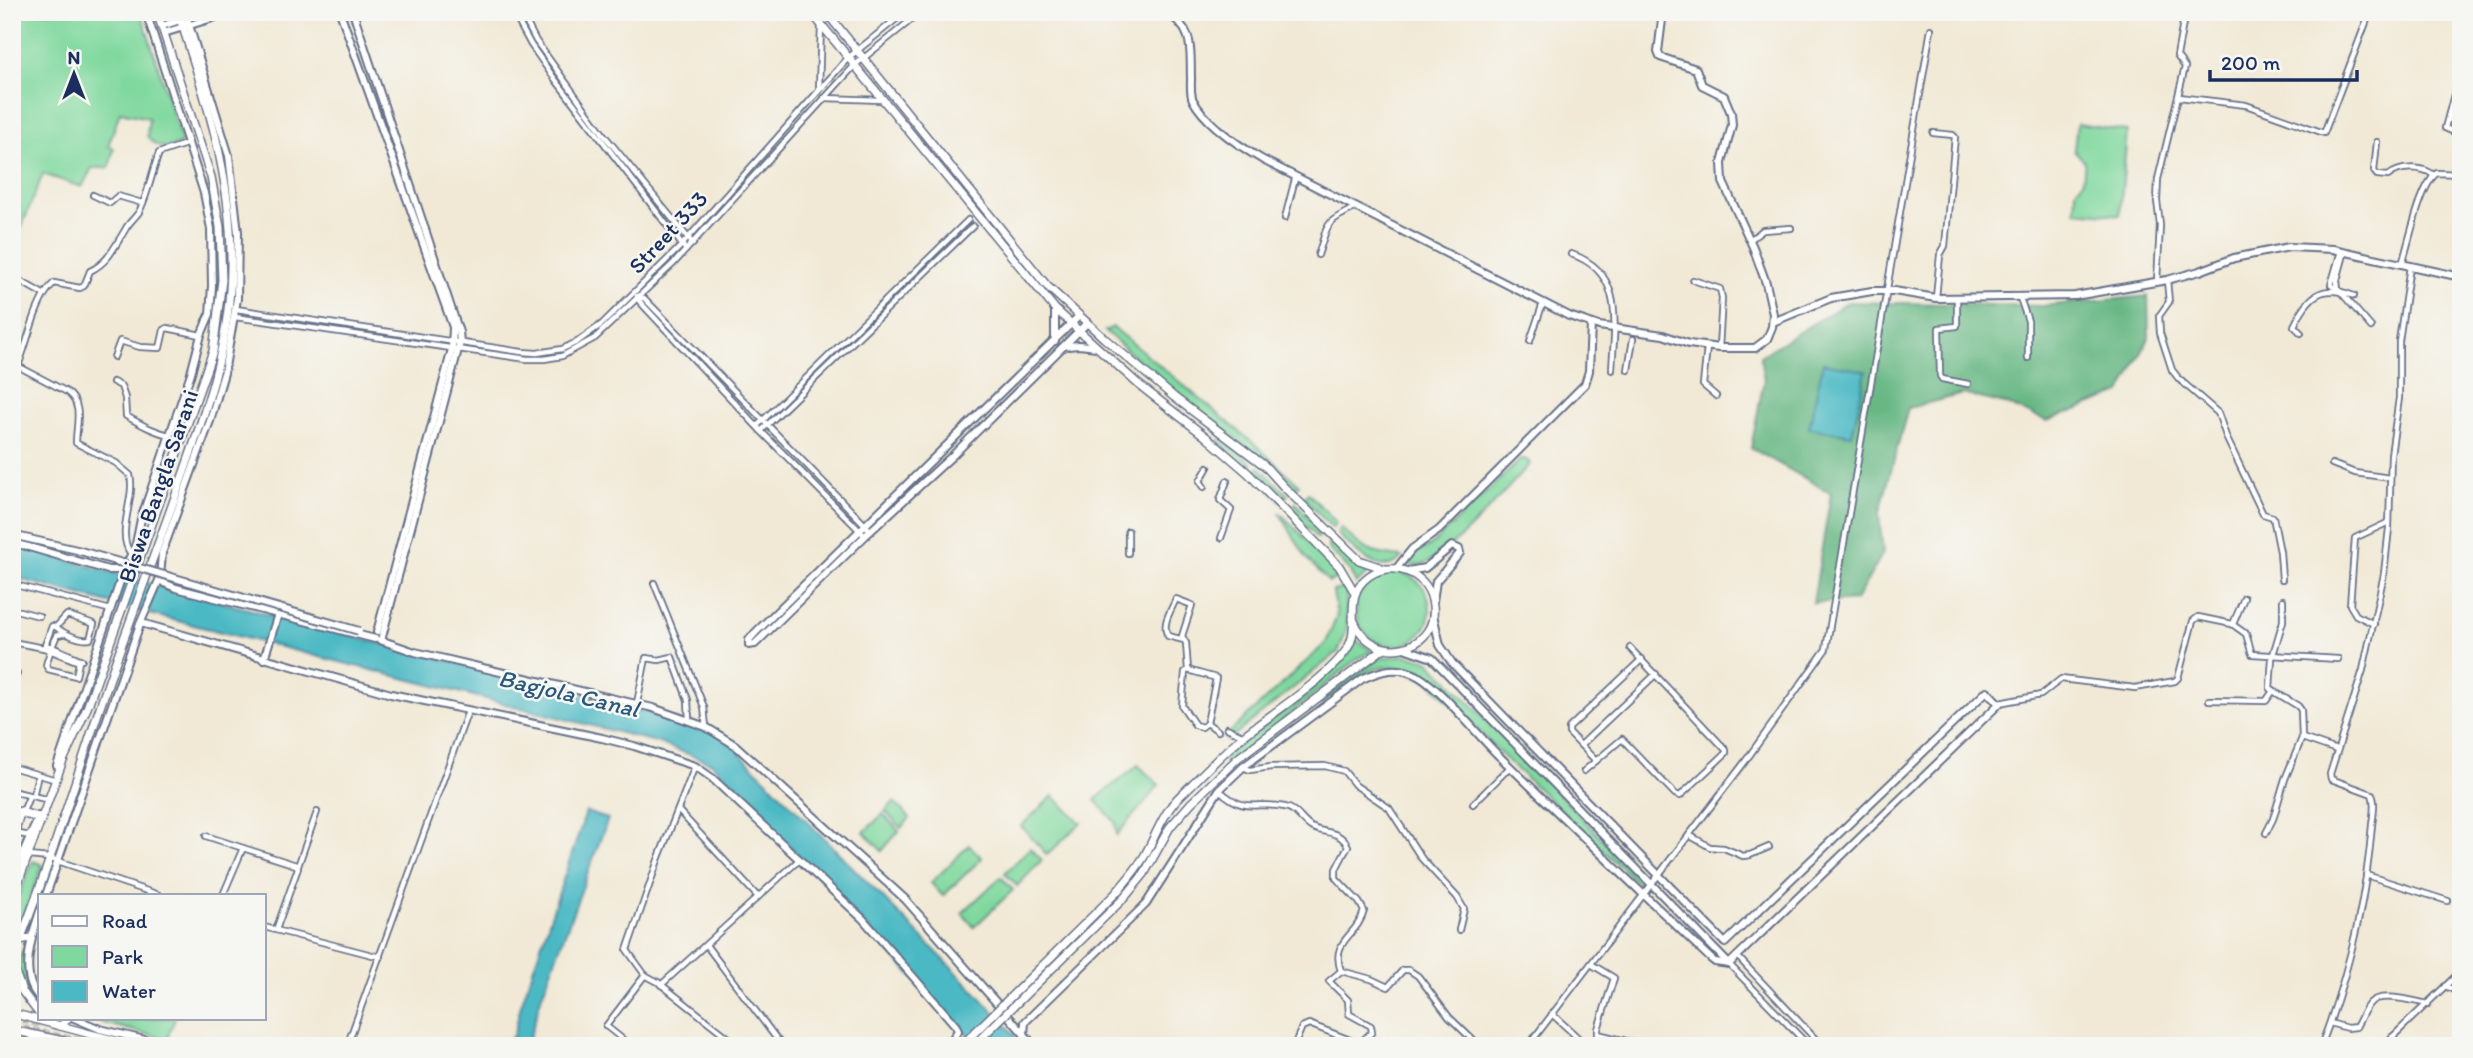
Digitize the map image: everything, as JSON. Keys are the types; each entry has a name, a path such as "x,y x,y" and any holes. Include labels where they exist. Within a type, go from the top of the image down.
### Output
{"main road":[{"name":"Biswa Bangla Sarani","path":"12,899 60,765 144,548 209,365 216,332 222,280 220,227 211,177 157,12"},
{"path":"811,12 1055,309 1138,384 1248,473 1339,566 1355,593"},
{"path":"826,12 1047,285 1174,397 1265,466 1359,559 1385,569 1406,571 1424,583 1433,601 1433,614 1427,632 1413,645 1404,648 1383,649 1364,638 1353,619"},
{"name":"Biswa Bangla Sarani","path":"12,962 49,858 73,805 132,617 147,575 159,552 215,381 225,335 231,286 230,221 224,172 216,132 184,19"},
{"path":"961,1046 1116,893 1136,870 1178,798 1244,736 1335,662 1352,637 1355,593 1367,578 1385,569"},
{"path":"972,1046 1125,897 1144,874 1170,827 1191,803 1238,758 1383,649"},
{"path":"12,941 32,937"},
{"path":"12,962 22,991 38,1011"},
{"path":"12,1013 38,1020"},
{"path":"39,1020 113,1038 118,1042"},
{"path":"49,1020 58,1025"},
{"path":"58,1025 65,1020"},
{"path":"12,1030 87,1046"},
{"path":"16,1046 42,1037"},
{"path":"101,1043 118,1042 135,1046"}],"street":[{"path":"83,707 111,610 136,544 141,519 211,307 211,229 204,193 146,12"},
{"path":"163,29 205,12"},
{"path":"184,19 232,12"},
{"path":"341,12 453,327 456,346"},
{"path":"353,12 459,332 378,637"},
{"path":"513,12 552,75 684,248"},
{"path":"521,12 536,41 596,124 693,244"},
{"name":"Street 333","path":"684,248 688,238 848,58 905,12"},
{"name":"Street 333","path":"235,313 456,346 530,352 562,349 588,335 636,297 684,248 693,244 855,65 921,12"},
{"path":"1166,12 1185,26 1190,37 1191,93 1205,115 1239,144 1295,179 1569,316 1633,335 1663,335 1689,344 1718,348 1755,348 1767,340 1773,322 1766,283 1723,182 1723,163 1730,139 1731,113 1724,96 1702,85 1696,69 1660,57 1658,52 1663,12"},
{"path":"2157,282 2160,225 2158,178 2185,67 2177,56 2185,12"},
{"path":"2179,97 2246,105 2324,133 2370,12"},
{"path":"83,775 159,580 159,552 210,421 227,358 235,313 238,232 229,156 184,19"},
{"path":"819,90 821,23"},
{"path":"1528,1046 1644,895 1826,649 1931,29"},
{"path":"2456,87 2445,128 2461,135"},
{"path":"824,98 883,100"},
{"path":"1933,133 1955,136 1945,246 1940,255 1936,298"},
{"path":"2377,142 2374,171 2377,175 2388,176 2396,169 2420,168 2434,175 2461,174"},
{"path":"132,554 126,542 132,486 130,475 116,463 78,445 75,440 78,410 75,398 15,364 43,294 54,283 83,287 90,271 99,268 114,250 142,203 159,153 190,143"},
{"path":"2321,1046 2345,973 2367,875 2374,799 2372,794 2332,779 2331,770 2362,670 2384,574 2390,478 2399,398 2400,328 2406,265 2423,198 2434,175"},
{"path":"1285,218 1295,179"},
{"path":"93,195 110,203 118,196 142,203"},
{"path":"1318,255 1328,223 1350,205"},
{"path":"757,426 968,220"},
{"path":"761,431 973,226"},
{"path":"1750,241 1763,230 1791,228"},
{"path":"1773,322 1844,295 1887,291 1936,298 2076,296 2167,280 2234,258 2273,249 2309,247 2343,251 2461,277"},
{"path":"2343,251 2331,285 2354,296"},
{"path":"1571,254 1594,265 1612,294 1615,308 1611,328 1612,370"},
{"path":"1693,280 1717,286 1721,292 1718,348"},
{"path":"2167,280 2169,302 2159,316 2160,333 2169,364 2179,379 2216,410 2263,514 2273,517 2282,579"},
{"path":"22,282 43,294"},
{"path":"2339,290 2371,327"},
{"path":"2301,333 2294,326 2302,308 2317,292 2339,290"},
{"path":"636,297 644,298 862,527"},
{"path":"636,297 761,431 868,533"},
{"path":"1957,298 1957,326 1939,327 1940,376 1942,379 1968,384"},
{"path":"2020,298 2028,321 2028,358"},
{"path":"1530,341 1544,302"},
{"path":"1055,309 1055,341"},
{"path":"1079,316 756,632 749,640 749,645 755,644 1087,323"},
{"path":"1396,569 1412,549 1439,530 1585,384 1595,325"},
{"path":"114,357 120,341 140,347 160,348 164,330 167,328 201,335"},
{"path":"1628,370 1633,335"},
{"path":"1707,346 1703,385 1716,396"},
{"path":"1064,347 1097,347"},
{"path":"113,382 121,386 125,396 126,416 139,421 149,430 170,435"},
{"path":"2332,464 2356,472 2390,478"},
{"path":"1204,487 1200,481 1208,467"},
{"path":"1221,538 1231,510 1220,500 1227,481"},
{"path":"2374,624 2356,615 2350,605 2354,540 2389,522"},
{"path":"1128,531 1128,553"},
{"path":"12,535 77,550 359,631 415,652 637,704 706,727 735,745 905,900 1034,1046"},
{"path":"12,542 108,570 124,570"},
{"path":"136,544 144,548"},
{"path":"1406,571 1424,568 1452,546 1459,549 1460,553 1436,581 1433,601"},
{"path":"159,580 176,588 277,618 378,637"},
{"path":"654,583 704,707 706,727"},
{"path":"12,584 111,610"},
{"path":"2232,624 2235,623 2244,598"},
{"path":"1184,640 1165,633 1165,623 1176,599 1192,605 1182,636 1184,640 1188,670 1185,672 1182,706 1195,726 1202,727 1207,723 1215,677 1188,670"},
{"path":"2266,833 2302,737 2301,710 2273,691 2270,684 2273,655 2283,621 2283,600"},
{"path":"12,609 39,616"},
{"path":"1433,614 1440,645 1452,663 1822,1046"},
{"path":"44,647 52,626 56,627 67,615 94,624 88,640 56,627"},
{"path":"1729,964 1999,703 2041,695 2061,679 2140,688 2175,681 2194,619 2201,617 2232,624 2246,634 2252,654 2338,659"},
{"path":"265,656 277,618"},
{"path":"142,621 391,694 602,738 695,766 712,778 801,859 863,919 972,1046"},
{"path":"51,649 79,662 75,676 48,669 46,665 51,649 58,633 88,644"},
{"path":"12,642 44,647 82,660"},
{"path":"1404,648 1432,658 1810,1046"},
{"path":"1584,771 1622,739 1680,796 1725,755 1726,750 1630,648"},
{"path":"637,704 646,658 659,660 672,657 688,700 689,720"},
{"path":"1595,761 1569,733 1570,726 1642,659"},
{"path":"1024,1034 1025,1022 1146,904 1219,790 1243,767 1362,679 1378,671 1394,669 1419,677 1437,692 1510,767 1715,962 1729,964"},
{"path":"1581,745 1656,674"},
{"path":"1718,951 1987,691 1999,703"},
{"path":"2209,699 2266,701 2273,691"},
{"path":"1314,701 1320,709"},
{"path":"347,1046 419,839 468,711"},
{"path":"1207,723 1218,731"},
{"path":"1227,728 1244,736"},
{"path":"2302,737 2337,750"},
{"path":"12,878 26,856 31,836 60,765"},
{"path":"695,766 627,950 645,975 662,985 739,1046"},
{"path":"1243,767 1250,770 1325,766 1344,771 1355,785 1389,808 1422,859 1457,897 1464,909 1459,930"},
{"path":"12,767 53,779"},
{"path":"1473,804 1510,767"},
{"path":"12,842 21,813 32,796 40,775"},
{"path":"1219,790 1238,804 1287,807 1312,828 1326,830 1347,843 1348,849 1336,869 1336,878 1364,911 1362,918 1338,950 1337,959 1341,971"},
{"path":"12,792 45,801"},
{"path":"46,894 73,805"},
{"path":"678,810 758,897"},
{"path":"12,811 38,818"},
{"path":"276,930 317,812"},
{"path":"13,834 31,836"},
{"path":"1689,835 1710,847 1724,848 1743,856 1769,847"},
{"path":"206,836 298,866"},
{"path":"223,894 243,848"},
{"path":"12,854 49,858 156,894"},
{"path":"662,985 801,859"},
{"path":"2367,875 2448,901"},
{"path":"38,918 32,937 29,970 38,996"},
{"path":"266,928 380,957"},
{"path":"706,945 782,1046"},
{"path":"1591,964 1614,978 1598,1034 1642,1045"},
{"path":"1294,1046 1302,1027 1309,1024 1358,1043 1372,1032 1371,1026 1349,1014 1348,1000 1330,983 1331,978 1341,971 1388,987 1403,970 1411,971 1420,978 1449,1017 1479,1046"},
{"path":"2383,1046 2461,971"},
{"path":"631,1046 606,1026 645,975"},
{"path":"2445,986 2460,992"},
{"path":"2330,1023 2347,1028 2356,1027 2368,1005 2375,999 2388,998 2428,1004"},
{"path":"1552,1014 1587,1046"},
{"path":"79,1020 100,1029 169,1046"},
{"path":"947,1046 958,1031"},
{"path":"2392,1037 2400,1046"},
{"path":"49,1046 72,1046"}],"green space":[{"path":"12,12 141,12 182,143 159,146 147,136 149,118 120,112 108,146 114,148 109,168 92,168 82,187 43,174 14,246"},
{"path":"2077,124 2127,131 2120,215 2075,211 2076,190 2083,181 2085,162 2074,150"},
{"path":"2148,296 2149,338 2121,393 2047,421 2005,404 1963,394 1908,408 1879,515 1883,553 1856,600 1813,603 1831,493 1751,448 1764,379 1760,356 1848,302 2042,306"},
{"path":"1113,327 1258,447 1299,485 1294,489 1272,466 1177,394 1105,331"},
{"path":"1221,439 1252,463 1247,468 1218,442"},
{"path":"1521,459 1530,464 1454,543 1425,564 1402,564 1410,556 1430,546"},
{"path":"1259,467 1288,495 1281,501 1257,476"},
{"path":"1308,493 1336,522 1332,528 1304,498"},
{"path":"1296,503 1323,535 1317,538 1291,510"},
{"path":"1279,512 1341,576 1329,582 1307,559"},
{"path":"1341,528 1368,550 1402,557 1394,564 1385,566 1367,560 1337,533"},
{"path":"1329,540 1353,562 1370,571 1356,584 1350,571 1328,548"},
{"path":"1393,572 1414,578 1424,588 1430,609 1424,630 1414,640 1393,646 1372,640 1362,630 1356,609 1362,588 1372,578"},
{"path":"1346,588 1347,630 1338,652 1227,741 1225,737 1326,643 1337,616 1333,591"},
{"path":"1356,640 1372,651 1357,659 1227,765 1222,759 1316,685 1348,653"},
{"path":"1405,655 1428,660 1648,886 1644,889 1503,756 1430,682 1401,668 1384,667 1369,671 1321,704 1319,701 1380,658"},
{"path":"1138,765 1159,785 1117,835 1115,822 1095,800"},
{"path":"1053,796 1081,823 1047,855 1021,826"},
{"path":"894,802 910,818 901,828 885,811"},
{"path":"883,814 899,831 882,851 864,832"},
{"path":"969,845 982,858 943,896 931,883"},
{"path":"1030,848 1042,860 1017,886 1005,873"},
{"path":"33,861 43,865 24,914 12,936 12,911"},
{"path":"1001,877 1013,890 974,927 962,913"},
{"path":"25,947 26,983 30,992 26,994 19,964"},
{"path":"96,1020 174,1020 167,1039"}],"water":[{"path":"1823,363 1866,371 1852,435 1809,428"},
{"name":"Bagjola Canal","path":"12,544 155,585 677,720 724,737 973,989 1025,1046 978,1046 712,763 656,742 12,577"},
{"path":"586,812 608,819 542,995 527,1046 505,1046 514,1034 521,1005"}],"tunnel":[{"path":"12,1017 42,1025"},
{"path":"12,1026 100,1045"}]}
